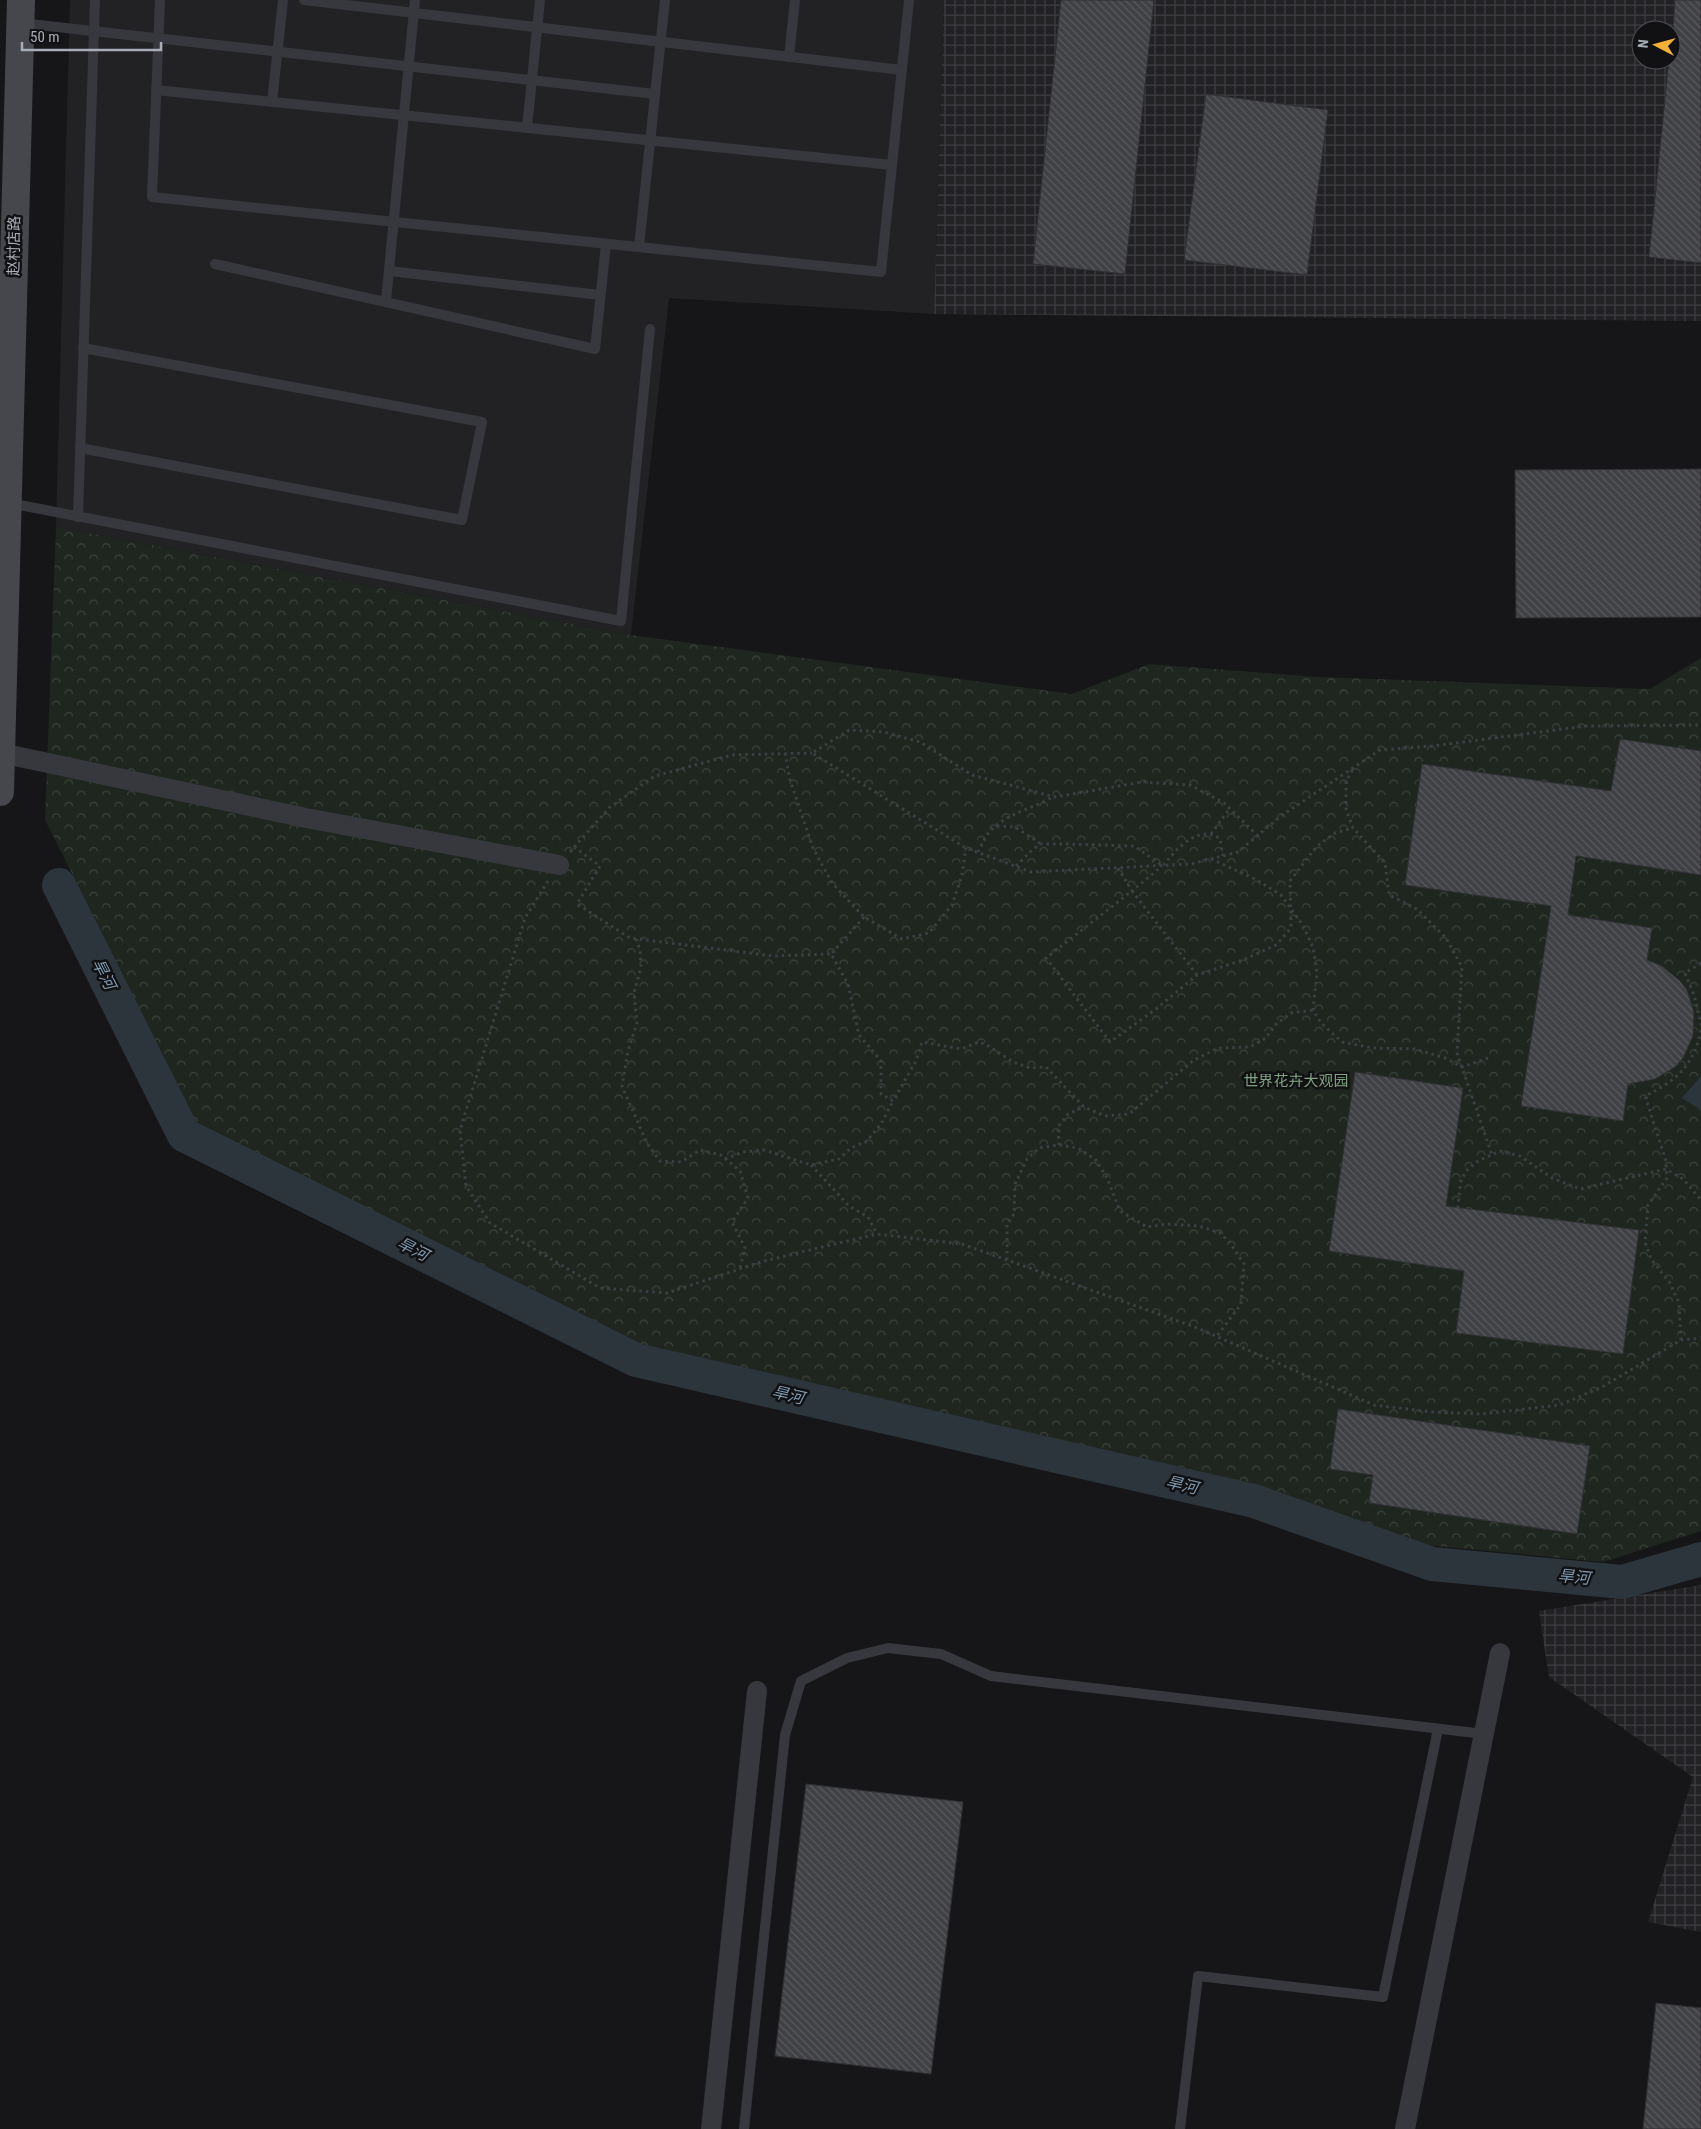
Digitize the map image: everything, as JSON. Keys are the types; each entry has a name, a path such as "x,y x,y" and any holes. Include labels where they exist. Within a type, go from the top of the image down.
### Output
{"main road":[{"name":"赵村店路","path":"0,792 21,12"}],"street":[{"path":"1,753 306,818 559,865"},
{"path":"1405,2129 1500,1653"},
{"path":"711,2129 757,1691"}],"lane":[{"path":"78,517 95,0"},
{"path":"160,0 152,197 881,272 909,0"},
{"path":"272,102 283,0"},
{"path":"304,0 902,70"},
{"path":"386,301 415,0"},
{"path":"527,128 540,0"},
{"path":"639,247 665,0"},
{"path":"789,57 795,0"},
{"path":"21,12 94,31 655,94"},
{"path":"156,90 892,165"},
{"path":"215,264 595,349 606,244"},
{"path":"389,270 600,295"},
{"path":"8,503 622,621 650,329"},
{"path":"80,448 462,520 482,422 83,348"},
{"path":"744,2129 785,1735 801,1681 847,1658 888,1648 941,1654 991,1676 1484,1734"},
{"path":"1180,2129 1198,1976 1383,1997 1438,1729"}],"path":[{"path":"1701,725 1586,726 1433,746 1380,750 1281,816 1238,852 1191,864 1163,866 1031,872 966,848 812,753 732,755 655,776 610,807 559,865 525,918 460,1130 466,1186 490,1223 600,1288 667,1293 764,1261 877,1234 962,1244 1217,1336 1374,1405 1432,1412 1482,1414 1560,1405 1602,1387 1681,1340 1701,1338"},
{"path":"812,753 849,730 884,732 920,742 972,774 1055,797"},
{"path":"785,753 790,780 813,848 832,883 864,917 902,939 929,933 952,905 962,875 966,848"},
{"path":"1352,770 1346,782 1346,809 1353,828 1385,863 1389,894 1423,914 1446,938 1462,967 1457,1054 1492,1154"},
{"path":"978,852 991,829 1012,815 1035,807 1055,797 1142,782 1190,785 1224,803 1258,836"},
{"path":"1210,834 1230,808"},
{"path":"996,826 1016,828 1041,844 1134,846 1163,866"},
{"path":"1223,856 1220,839 1214,834 1203,834 1180,845 1163,866 1046,958 1110,1042 1156,1009 1197,975 1243,960 1276,945 1291,928 1290,881 1316,847 1335,833 1353,828"},
{"path":"1016,866 1033,849 1041,844"},
{"path":"574,847 600,866 577,904 630,938 773,956 831,954 864,917"},
{"path":"1210,859 1257,880 1281,895 1292,910 1302,924 1313,947 1317,973 1314,1010 1320,1023 1342,1042 1372,1048 1415,1049 1445,1058 1462,1067 1491,1057"},
{"path":"1117,868 1132,891 1197,975"},
{"path":"636,939 640,950 641,967 634,993 637,1023 628,1051 622,1086 647,1143 660,1161 681,1162 700,1150 721,1155 740,1171 748,1198 732,1222 745,1248 740,1268"},
{"path":"831,954 848,984 859,1035 881,1061 881,1094 893,1101"},
{"path":"1681,1340 1679,1303 1670,1283 1650,1260 1645,1242 1648,1205 1667,1178 1666,1161 1645,1096 1670,1083 1686,1067 1699,1038 1701,1027 1694,995 1685,973 1701,963"},
{"path":"811,1165 839,1159 851,1148 867,1141 881,1124 916,1061 922,1042 961,1049 979,1042 1013,1062 1030,1068 1046,1067 1084,1107 1105,1116 1129,1114 1194,1060 1218,1048 1250,1047 1266,1038 1275,1025 1291,1012 1314,1010"},
{"path":"1059,1145 1058,1127 1068,1114 1084,1107"},
{"path":"1007,1260 1007,1224 1014,1214 1015,1184 1027,1158 1040,1148 1059,1145 1078,1148 1096,1160 1108,1178 1120,1211 1147,1227 1167,1224 1199,1226 1220,1233 1230,1242 1244,1264 1241,1304 1217,1336"},
{"path":"725,1159 743,1152 764,1150 811,1165 849,1206 868,1217 877,1234"},
{"path":"1456,1221 1461,1180 1467,1170 1478,1161 1500,1151 1520,1156 1552,1178 1580,1189 1666,1170 1683,1179 1701,1200"}],"shaded area":[{"path":"70,0 944,0 934,314 669,298 631,635 56,527"},
{"path":"944,0 1701,0 1701,321 934,314"},
{"path":"1701,1076 1701,1112 1682,1098"},
{"path":"1701,1585 1701,1932 1648,1922 1693,1777 1549,1677 1539,1611"}],"green space":[{"name":"世界花卉大观园","path":"56,527 631,635 1072,694 1149,664 1318,677 1650,689 1701,658 1701,1531 1603,1562 1426,1545 1242,1483 731,1381 614,1333 191,1120 90,982 92,913 45,820"}],"building":[{"path":"1061,0 1154,0 1125,274 1033,264"},
{"path":"1675,0 1701,0 1701,263 1649,257 1668,70 1681,70 1681,20 1674,20"},
{"path":"1206,94 1328,110 1307,275 1184,260"},
{"path":"1701,469 1701,617 1516,618 1515,470"},
{"path":"1620,739 1701,751 1701,875 1576,856 1568,915 1652,928 1647,960 1662,966 1680,981 1687,990 1694,1013 1693,1036 1683,1058 1675,1067 1655,1079 1628,1084 1623,1121 1521,1106 1551,906 1405,885 1422,764 1611,791"},
{"path":"1355,1072 1463,1088 1446,1206 1639,1230 1623,1354 1456,1333 1464,1271 1329,1251"},
{"path":"1338,1409 1590,1446 1577,1534 1369,1503 1373,1475 1330,1469"},
{"path":"806,1784 963,1802 931,2074 775,2056"},
{"path":"1656,2003 1701,2008 1701,2129 1643,2129"}],"waterway":[{"name":"旱河","path":"59,885 184,1135 636,1360 1254,1501 1432,1564 1622,1582 1701,1559"}]}
